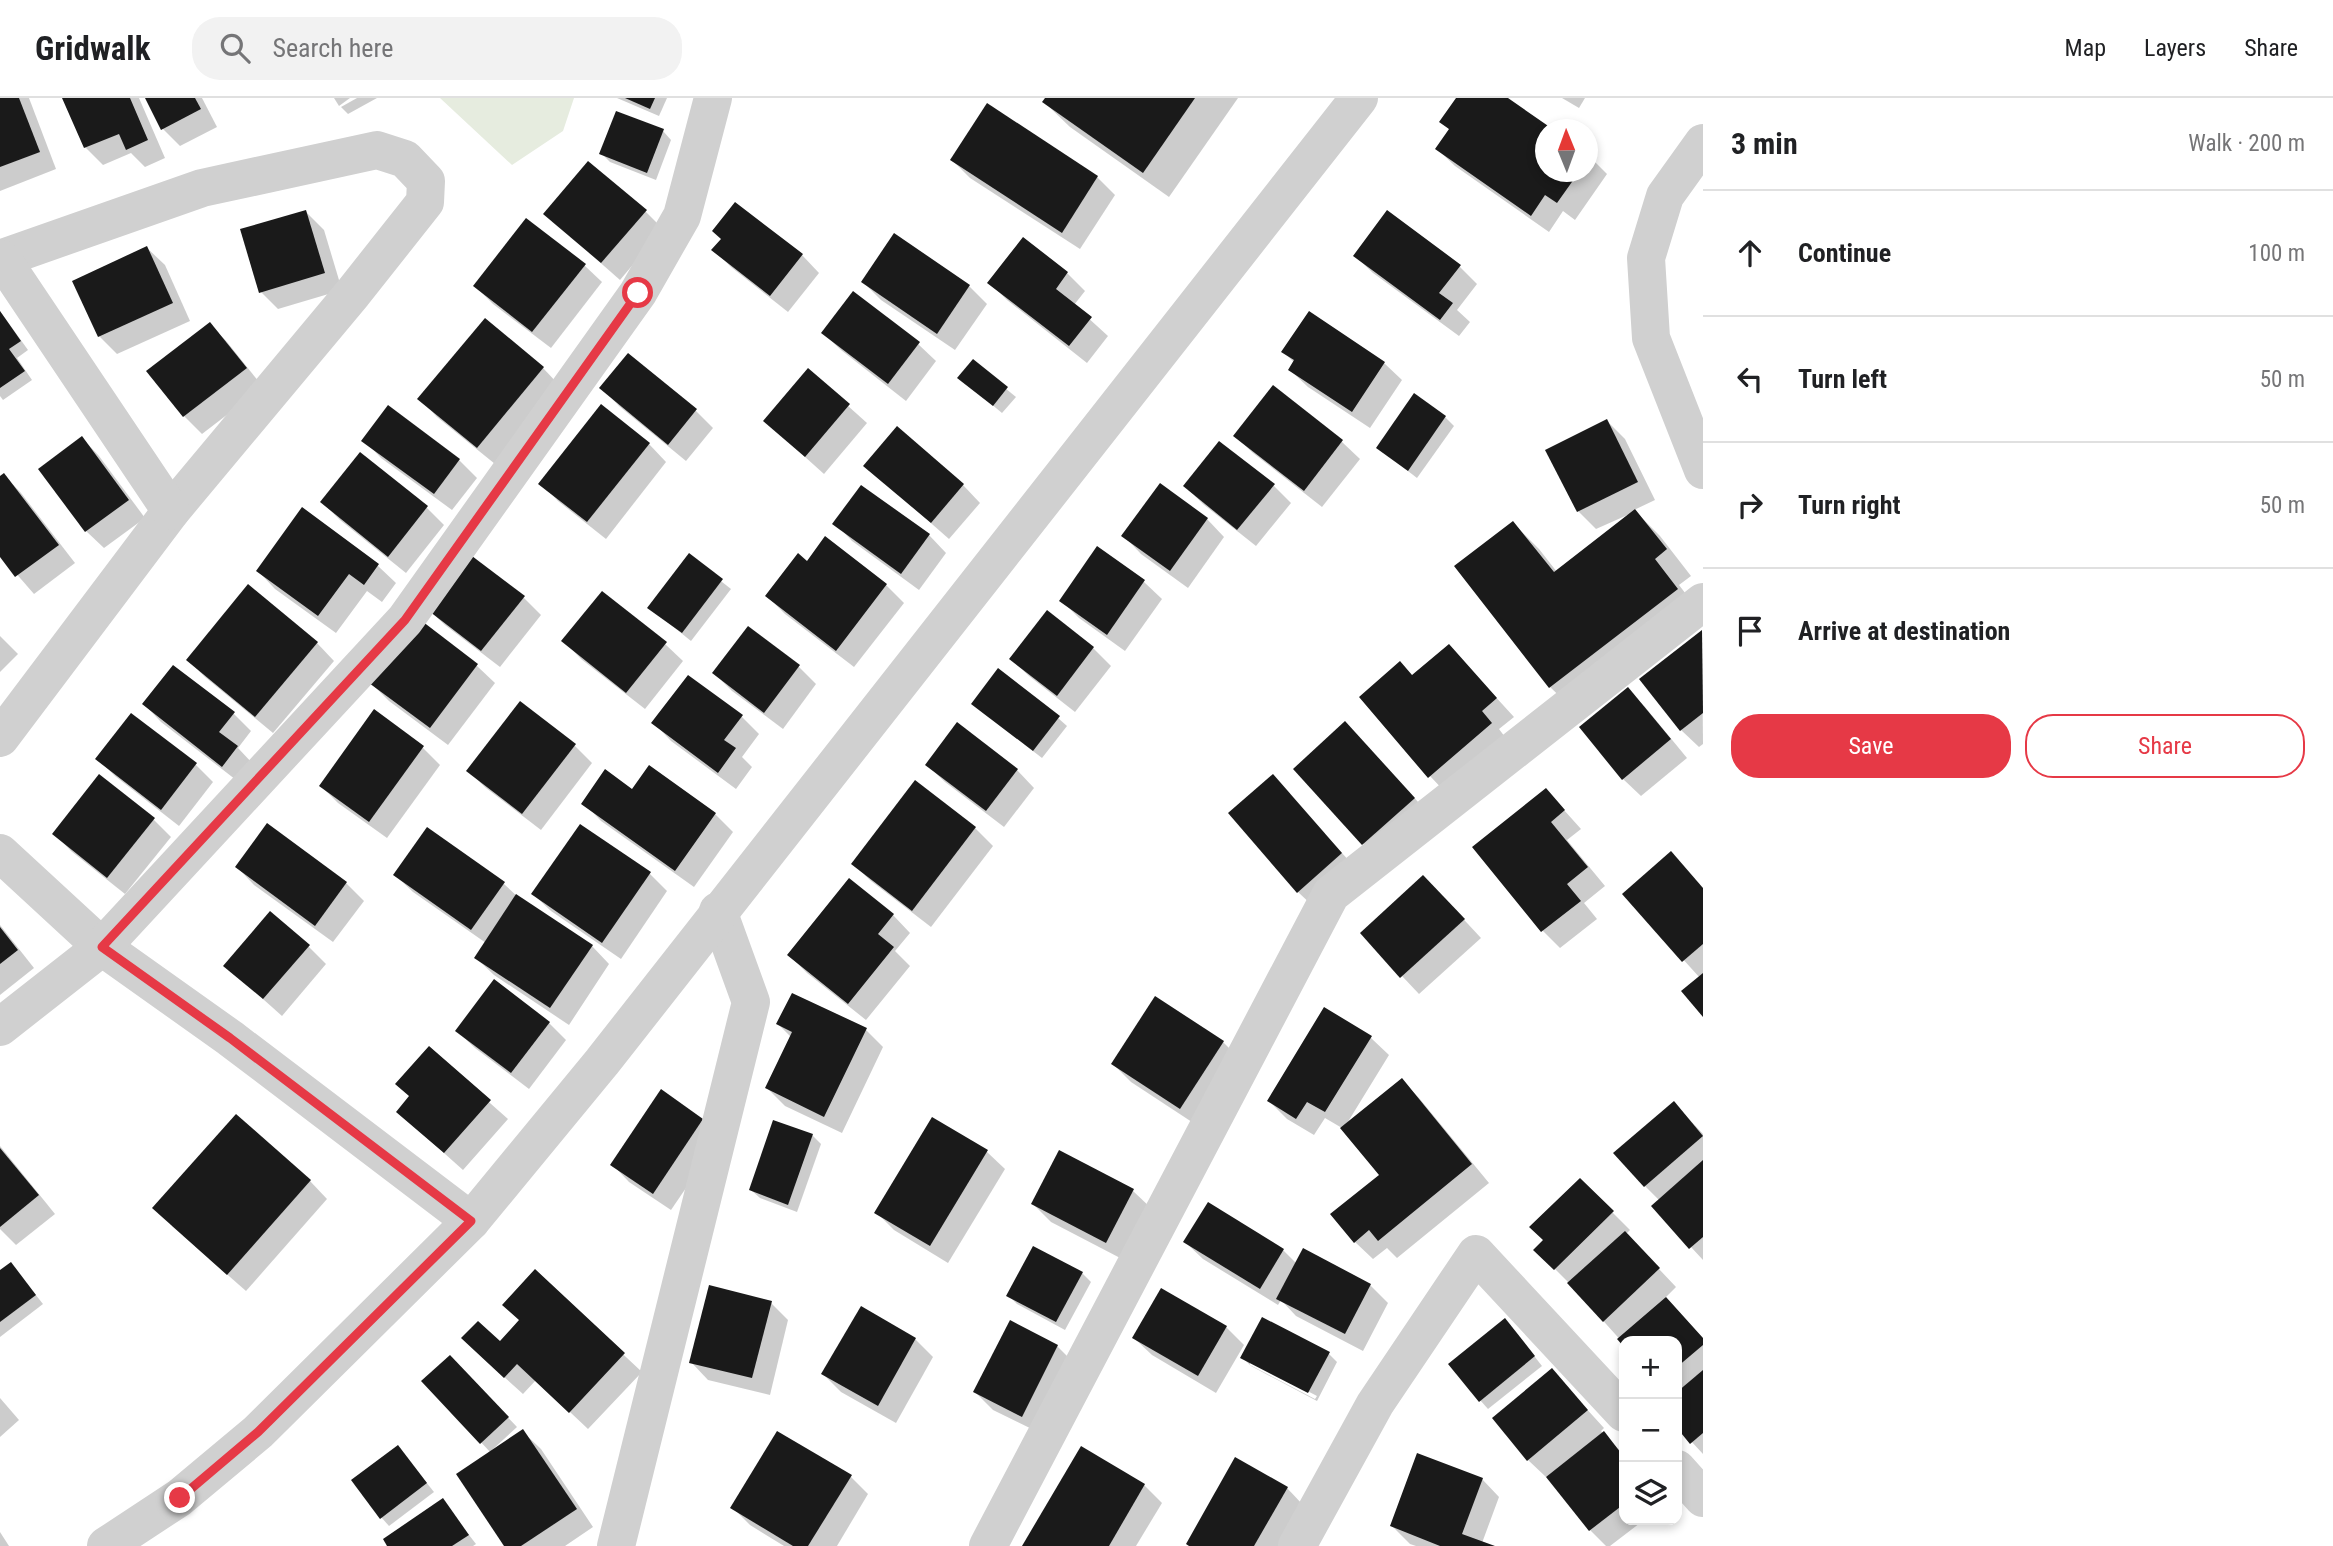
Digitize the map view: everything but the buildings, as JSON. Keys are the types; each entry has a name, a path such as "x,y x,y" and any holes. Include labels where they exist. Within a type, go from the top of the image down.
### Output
{"street":[{"path":"0,1027 102,947 405,620 638,293 682,216 713,98"},
{"path":"106,1546 180,1498 258,1432 471,1221 602,1062 1359,98"},
{"path":"1703,143 1665,196 1646,258 1651,338 1703,470"},
{"path":"0,738 170,511 353,293 425,202 426,181 405,159 377,150 202,188 1,259 170,511"},
{"path":"988,1546 1331,894 1703,602"},
{"path":"0,853 102,947 230,1038 471,1221"},
{"path":"615,1546 751,1002 718,911"},
{"path":"1297,1546 1375,1404 1476,1254 1619,1408"},
{"path":"1682,1474 1703,1497"}],"shaded area":[{"path":"440,98 574,98 563,131 512,165"}],"route":[{"path":"180,1498 258,1432 471,1221 230,1038 102,947 405,620 638,293"}]}
